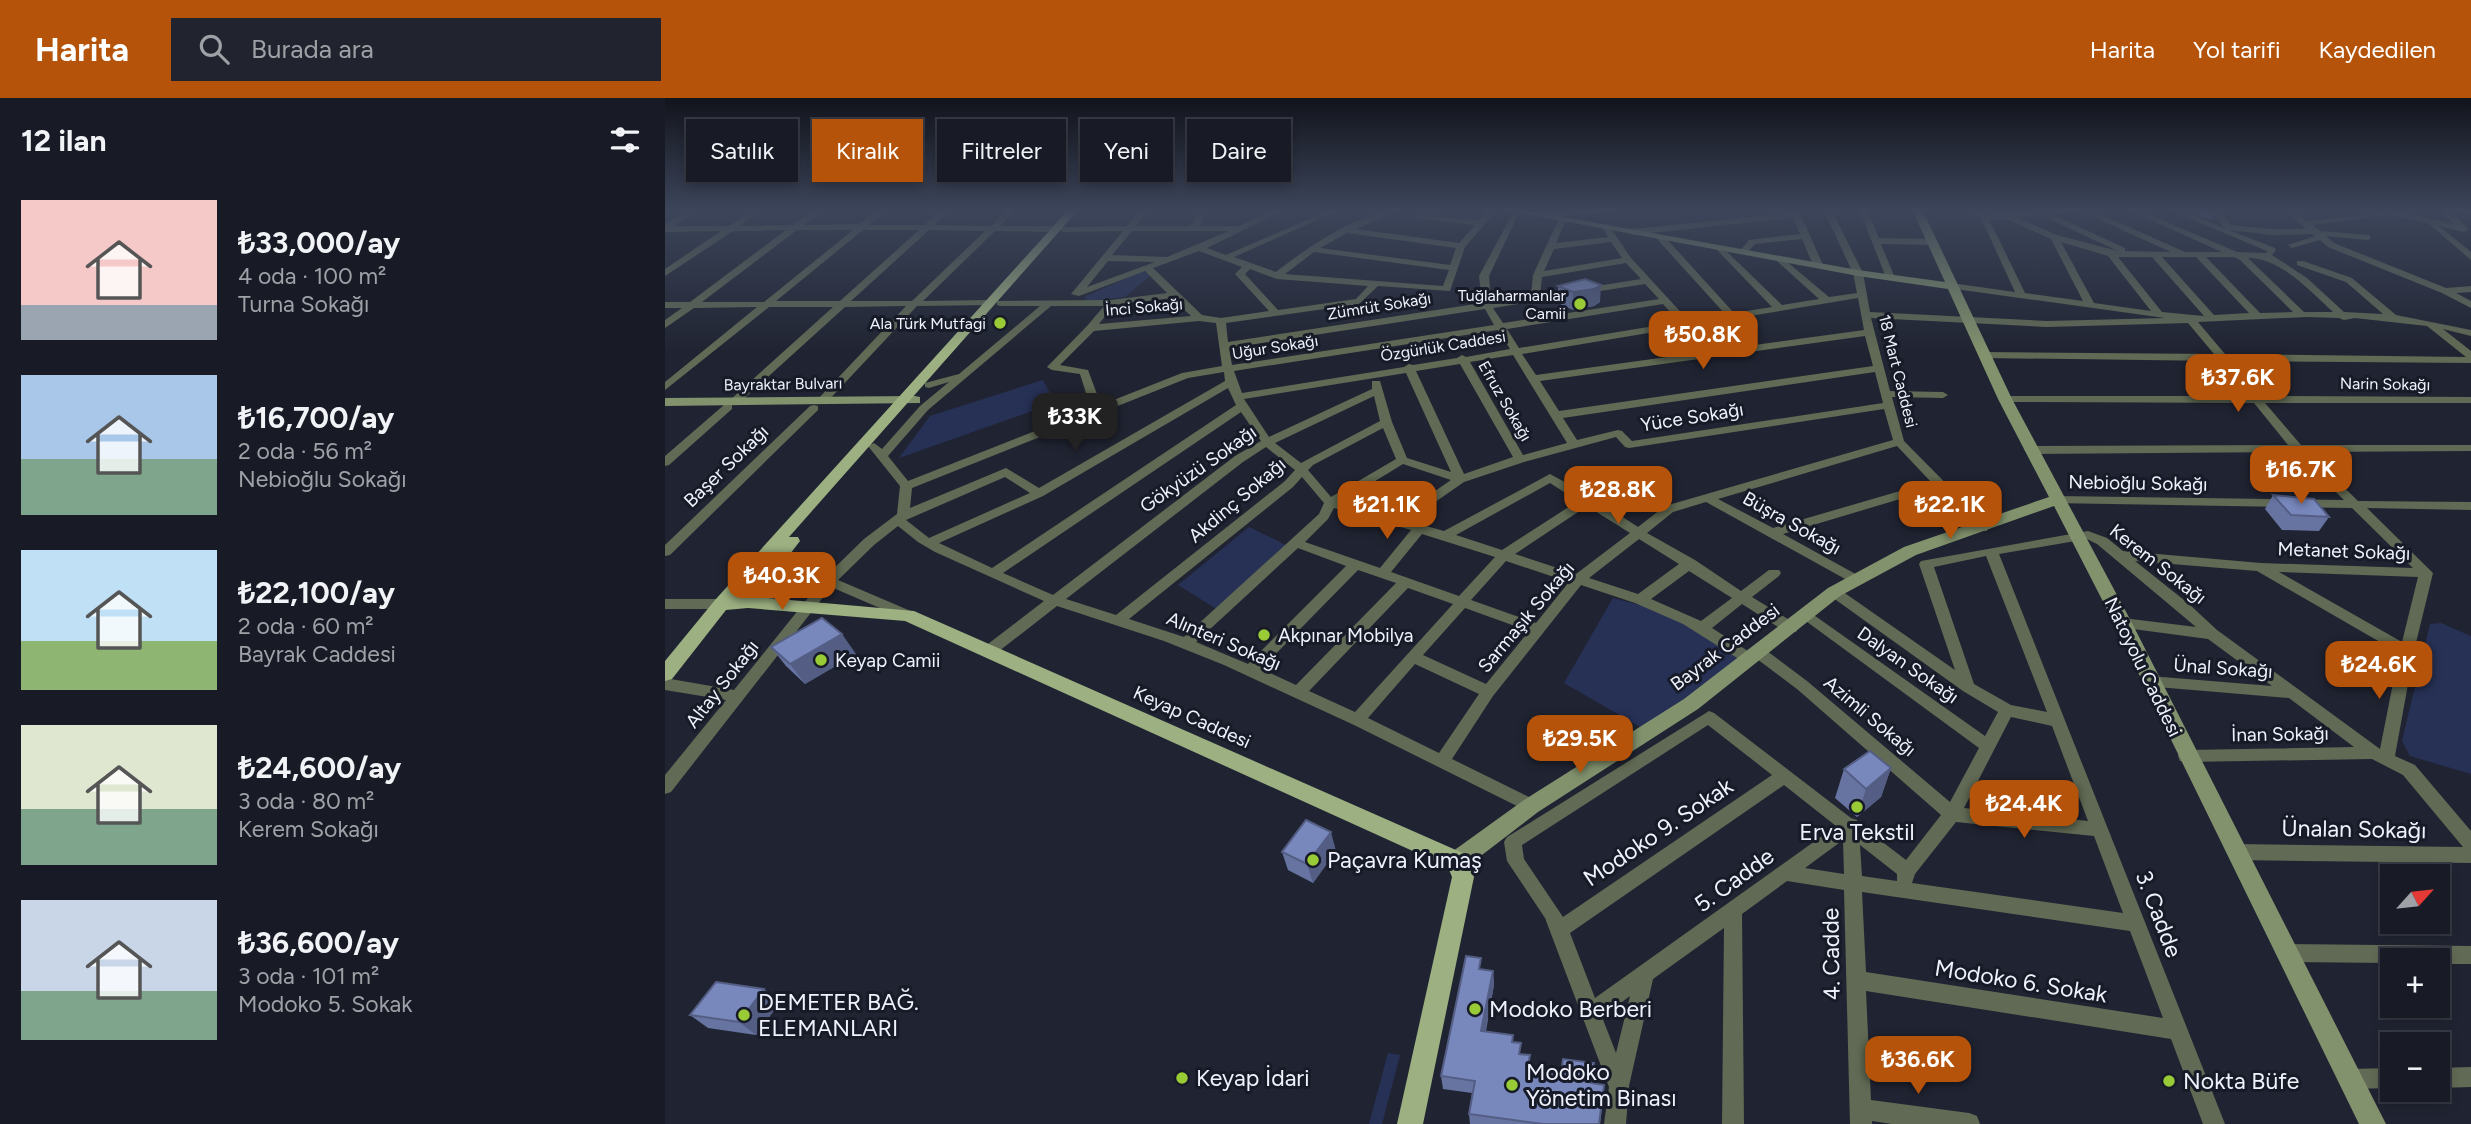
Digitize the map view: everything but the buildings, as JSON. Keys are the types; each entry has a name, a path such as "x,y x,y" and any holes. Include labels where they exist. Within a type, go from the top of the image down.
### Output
{"main road":[{"path":"665,674 721,604 1035,257"},
{"path":"748,601 748,593 878,452 904,404 929,385 994,303"},
{"name":"Keyap Caddesi","path":"721,604 748,601 908,615 1457,861"},
{"path":"1411,1124 1463,877 1457,861"}],"street":[{"path":"665,273 688,257"},
{"path":"665,325 756,257"},
{"path":"665,387 824,257"},
{"path":"665,462 894,257"},
{"name":"Başer Sokağı","path":"665,552 818,404 962,257"},
{"path":"665,305 1047,305 1074,299 1175,257"},
{"path":"1222,257 1277,276 1447,289 1457,257"},
{"path":"1277,276 1300,257"},
{"path":"1369,257 1453,268"},
{"path":"1493,257 1484,276 1487,305 1574,446"},
{"path":"1535,298 1538,275 1545,257"},
{"path":"1626,257 1686,324"},
{"path":"1678,257 1733,317"},
{"path":"1729,257 1779,308"},
{"path":"1769,257 1890,278 2157,312 2190,319 2296,447 2426,573 2420,607 2380,756"},
{"path":"1814,257 1818,265"},
{"name":"18 Mart Caddesi","path":"1850,257 1858,273 1861,295 1899,442 1982,528"},
{"path":"1881,257 1890,278"},
{"name":"Natoyolu Caddesi","path":"1938,257 2030,450 2123,623 2186,756 2372,1124"},
{"path":"2003,257 2021,294"},
{"path":"2064,257 2089,303"},
{"path":"2113,257 2157,312"},
{"path":"2157,257 2211,318"},
{"path":"2201,257 2258,317"},
{"path":"2240,257 2303,316"},
{"path":"2268,257 2304,280 2344,317"},
{"path":"2360,257 2445,291 2471,305"},
{"path":"1074,299 1104,258 1169,259"},
{"path":"1780,259 1826,300"},
{"path":"1538,275 1628,260"},
{"path":"2300,263 2349,280 2394,319"},
{"path":"1247,267 1240,275 1275,312"},
{"path":"1147,268 1199,318"},
{"name":"Zümrüt Sokağı","path":"1223,346 1648,281"},
{"name":"İnci Sokağı","path":"1091,328 1199,318 1221,321 1359,301 1374,285"},
{"path":"2445,291 2471,289"},
{"path":"1074,299 1111,303 1174,295"},
{"name":"Özgürlük Caddesi","path":"1240,401 1374,373 1861,295"},
{"name":"Uğur Sokağı","path":"906,486 1179,377 1229,377 1667,301"},
{"path":"1097,409 1084,373 1052,367 1091,328 1111,303"},
{"path":"901,518 906,486 878,452 964,373 1047,305"},
{"path":"1868,315 1968,321 2093,323 2211,318 2344,317 2427,322 2471,333"},
{"path":"1221,321 1229,377 1240,401 1267,442 1302,470 1330,503"},
{"path":"2427,322 2471,358"},
{"path":"1533,379 1870,332"},
{"path":"1984,355 2471,358"},
{"name":"Efruz Sokağı","path":"1462,358 1520,459"},
{"path":"1409,368 1460,480"},
{"path":"1557,415 1880,368"},
{"path":"929,385 964,373"},
{"path":"1374,373 1386,422 1402,460 1460,480"},
{"path":"929,544 1039,493 1229,377"},
{"name":"Gökyüzü Sokağı","path":"989,651 1199,489 1267,442 1377,391"},
{"path":"1889,399 1943,395"},
{"name":"Yüce Sokağı","path":"1397,523 1460,480 1520,459 1618,433 1629,445 1889,399"},
{"name":"Narin Sokağı","path":"2005,399 2471,400"},
{"path":"993,574 1240,401"},
{"name":"Bayraktar Bulvarı","path":"665,404 904,404"},
{"name":"Akdinç Sokağı","path":"1120,619 1289,484 1309,462 1386,422"},
{"name":"Sarmaşık Sokağı","path":"1442,761 1488,692 1578,580 1669,509 1899,442"},
{"path":"2030,450 2471,448"},
{"path":"1185,644 1324,516 1330,503 1402,460"},
{"name":"Altay Sokağı","path":"668,780 829,581 869,542 901,518 1006,472 1039,493"},
{"name":"Dalyan Sokağı","path":"1445,536 1551,478 1743,597 1798,622 1988,746"},
{"path":"1771,533 1937,484"},
{"name":"Büşra Sokağı","path":"1710,499 1856,580"},
{"path":"1357,720 1503,556 1588,500"},
{"name":"Nebioğlu Sokağı","path":"2056,500 2471,506"},
{"name":"Bayrak Caddesi","path":"1457,861 1531,806 1691,704 1833,592 1910,551 2056,500"},
{"name":"Azimli Sokağı","path":"1330,503 1445,536 1640,600 1702,628 1754,656 1952,814"},
{"name":"Alınteri Sokağı","path":"901,518 911,533 929,544 993,574 1055,600 1120,619 1185,644 1357,720 1531,806"},
{"path":"1382,574 1419,529"},
{"name":"Kerem Sokağı","path":"2076,537 2088,535 2119,555 2184,607 2212,634 2380,756 2409,770 2471,844"},
{"path":"1968,687 1926,564 2076,537"},
{"path":"1296,543 1354,566 1406,581 1538,629"},
{"name":"3. Cadde","path":"1991,551 2214,1124"},
{"name":"Metanet Sokağı","path":"2119,555 2260,567 2426,573"},
{"path":"1640,600 1690,563"},
{"path":"1249,672 1354,566"},
{"path":"2260,567 2407,650"},
{"path":"1702,628 1774,573"},
{"name":"Keyap Caddesi","path":"829,581 908,615"},
{"path":"1298,694 1406,581"},
{"path":"1833,592 1968,687 2007,710 2059,721"},
{"path":"665,604 721,604"},
{"name":"Kerem Sokağı","path":"2123,623 2212,634"},
{"path":"1414,657 1488,692"},
{"name":"Ünal Sokağı","path":"2150,682 2294,693"},
{"path":"665,684 737,696"},
{"path":"1905,880 1952,814 2007,710"},
{"path":"1619,1087 1553,914 1516,861 1513,842 1709,717 1851,825 1905,880"},
{"name":"İnan Sokağı","path":"2186,756 2380,756"},
{"name":"Modoko 9. Sokak","path":"1559,930 1785,775"},
{"path":"1952,814 2099,829"},
{"name":"5. Cadde","path":"1592,1012 1851,825"},
{"name":"4. Cadde","path":"1851,825 1861,1116"},
{"name":"Ünalan Sokağı","path":"2236,852 2471,855"},
{"path":"1784,873 1855,881 1905,880 2138,924"},
{"path":"1733,910 1733,1124"},
{"path":"2287,953 2471,955"},
{"path":"1615,1124 1619,1087 1645,974"},
{"name":"Modoko 6. Sokak","path":"1856,980 2178,1030"},
{"path":"2450,1078 2471,1077"},
{"path":"2350,1079 2380,1079"},
{"path":"1861,1116 1969,1124"}],"shaded area":[{"path":"1143,271 1150,276 1125,297 1088,301 1084,297"},
{"path":"1043,380 1055,403 899,458 930,416"},
{"path":"1249,527 1288,546 1218,610 1178,585"},
{"path":"1613,598 1670,613 1744,663 1642,728 1564,683"},
{"path":"2441,623 2471,636 2471,774 2410,756 2402,741 2430,624"},
{"path":"1388,1053 1400,1055 1382,1124 1369,1124"}],"place":[{"name":"Tuğlaharmanlar Camii","path":"1580,304"},
{"name":"Ala Türk Mutfagi","path":"1000,323"},
{"name":"Akpınar Mobilya","path":"1264,635"},
{"name":"Keyap Camii","path":"821,660"},
{"name":"Erva Tekstil","path":"1857,807"},
{"name":"Paçavra Kumaş","path":"1313,860"},
{"name":"Modoko Berberi","path":"1475,1009"},
{"name":"DEMETER BAĞ. ELEMANLARI","path":"744,1015"},
{"name":"Keyap İdari","path":"1182,1078"},
{"name":"Nokta Büfe","path":"2169,1081"},
{"name":"Modoko Yönetim Binası","path":"1512,1085"}]}
